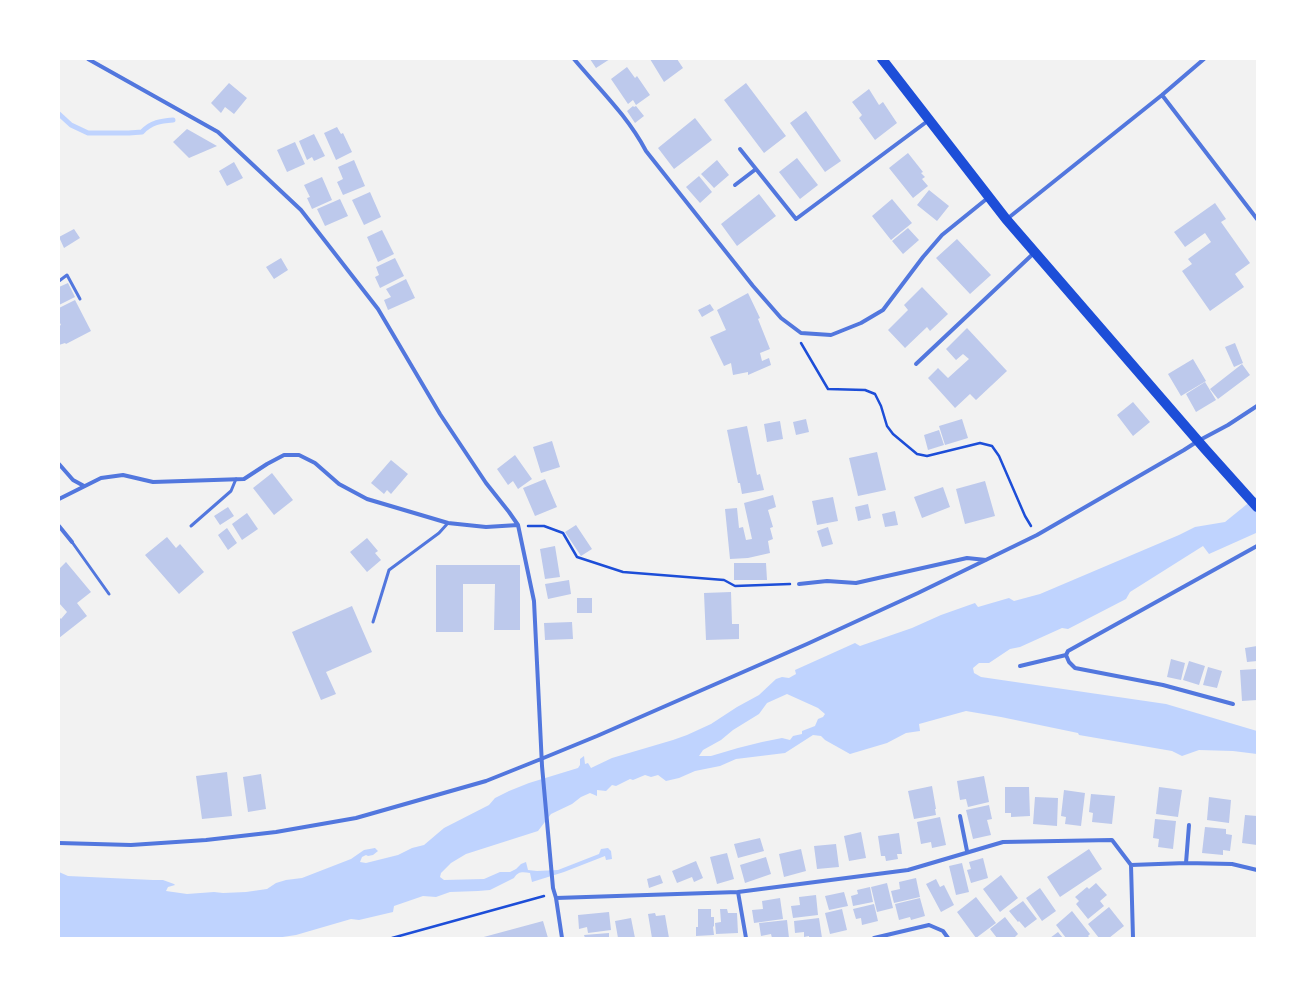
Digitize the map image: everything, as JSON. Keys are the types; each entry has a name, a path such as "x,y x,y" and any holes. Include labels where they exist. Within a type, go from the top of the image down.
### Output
{"main road":[{"path":"882,59 1006,219 1201,445 1257,507"}],"street":[{"path":"88,59 218,132 301,210 378,309 440,414 486,483 518,525 534,601 541,759 553,888 562,938"},
{"path":"574,59 606,95 637,135 646,151 753,286 781,318 801,333 831,335 862,323 883,310 923,257 942,236 989,196"},
{"path":"1006,219 1162,95 1204,59"},
{"path":"1162,95 1257,218"},
{"path":"740,149 796,219 930,120"},
{"path":"735,185 756,169"},
{"path":"916,364 1035,252"},
{"path":"59,844 131,845 206,840 290,829 356,818 486,781 541,759 807,644 986,560 1037,535 1184,450 1201,445 1257,406"},
{"path":"59,499 101,478 123,475 153,482 244,479 284,455 299,455 315,463 339,484 367,499 448,523 486,527 518,525"},
{"path":"59,464 73,480 84,486"},
{"path":"59,526 72,542"},
{"path":"1020,666 1066,655 1068,651 1257,546"},
{"path":"799,584 827,580 856,583 966,558 986,560"},
{"path":"1066,655 1068,662 1075,668 1163,685 1233,704"},
{"path":"960,816 967,852"},
{"path":"1186,863 1189,825"},
{"path":"556,898 738,892 908,870 1003,842 1112,840 1131,865 1133,938"},
{"path":"1131,865 1186,863 1232,864 1257,870"},
{"path":"738,892 746,938"},
{"path":"874,938 929,925 943,931 948,938"}],"lane":[{"path":"59,281 67,275 80,299"},
{"path":"191,526 231,491 236,480"},
{"path":"373,622 389,570 439,532 448,523"},
{"path":"72,542 109,594"}],"path":[{"path":"801,333 801,345 828,388 865,390 875,394 881,406 887,426 893,434 917,454 927,456 980,443 992,446 999,456 1025,516 1037,535"},
{"path":"518,525 544,526 563,533 578,557 623,572 724,580 734,586 799,584"},
{"path":"392,938 548,895 556,898"}],"water":[{"path":"1257,496 1256,533 1209,554 1203,546 1130,592 1126,599 1068,629 1062,628 1020,647 1010,649 989,663 979,663 973,668 974,673 981,677 1166,704 1257,731 1257,754 1233,751 1199,750 1182,756 1172,751 1079,735 1078,733 966,711 919,724 920,731 906,733 887,743 850,754 825,740 821,736 813,735 785,753 736,759 720,766 695,771 679,778 666,781 658,775 651,777 645,775 633,780 630,779 616,786 612,785 606,791 597,790 597,796 590,793 581,797 572,804 551,814 538,831 466,854 451,863 441,873 440,877 444,880 484,879 500,872 510,872 526,862 528,870 558,870 599,854 601,849 608,848 611,851 612,859 606,860 605,856 564,872 532,882 530,873 521,872 514,878 490,890 450,892 436,897 423,896 394,906 393,912 359,920 351,919 296,935 276,938 59,938 59,872 68,876 163,880 175,885 168,887 166,891 187,894 246,892 267,889 276,883 302,878 351,859 364,850 375,848 378,851 373,855 366,855 362,857 360,862 366,863 398,855 412,848 424,845 444,828 489,805 495,798 509,791 529,783 578,768 580,765 580,759 584,756 585,764 588,763 591,768 612,758 673,740 711,724 759,695 776,679 782,677 789,678 796,674 795,670 855,643 860,646 912,628 941,615 975,603 978,607 1009,598 1014,601 1040,594 1195,527 1225,522","holes":["787,694 818,708 825,714 823,717 818,719 815,726 802,731 802,734 793,736 790,740 782,738 711,756 699,756 703,750 721,740 733,730 759,714 767,703"]}],"building":[{"path":"590,59 610,59 596,68"},
{"path":"650,59 677,59 683,68 664,82"},
{"path":"627,67 635,78 637,76 650,95 636,105 633,100 628,104 611,79"},
{"path":"229,83 247,98 234,114 225,107 221,113 211,103"},
{"path":"746,83 786,136 764,153 724,100"},
{"path":"869,89 879,105 883,102 897,123 875,140 859,118 862,115 852,102"},
{"path":"633,106 636,106 644,116 635,123 627,111"},
{"path":"806,111 841,161 825,172 790,123"},
{"path":"695,118 712,140 674,169 658,148"},
{"path":"337,127 341,134 343,133 352,152 336,160 324,133"},
{"path":"187,129 217,146 189,158 173,142"},
{"path":"314,134 325,156 314,161 312,157 307,160 299,141"},
{"path":"295,142 305,164 287,172 277,150"},
{"path":"908,153 923,172 921,173 925,177 922,179 928,186 913,198 889,168"},
{"path":"797,158 818,185 800,199 779,172"},
{"path":"354,160 365,186 343,195 337,182 343,179 338,167"},
{"path":"717,160 729,175 714,188 701,174"},
{"path":"234,162 243,178 227,186 219,171"},
{"path":"699,176 712,192 700,203 686,187"},
{"path":"322,177 332,200 312,209 307,198 310,197 304,185"},
{"path":"929,190 949,206 937,221 917,205"},
{"path":"370,192 381,217 364,225 352,200"},
{"path":"759,194 776,216 737,246 721,224"},
{"path":"340,199 348,216 325,226 317,209"},
{"path":"892,199 912,223 891,240 872,216"},
{"path":"1215,203 1226,219 1221,222 1250,263 1235,274 1244,287 1210,311 1182,271 1192,264 1188,259 1211,242 1205,233 1185,247 1174,232"},
{"path":"908,228 919,240 903,254 892,241"},
{"path":"74,229 80,238 64,248 59,237"},
{"path":"382,230 394,254 378,262 367,237"},
{"path":"957,239 991,275 970,294 936,258"},
{"path":"281,258 288,270 274,279 266,267"},
{"path":"395,258 404,276 380,288 375,277 379,275 376,267"},
{"path":"406,279 415,298 388,310 384,300 391,297 386,289"},
{"path":"68,283 75,297 59,305 59,287"},
{"path":"922,287 948,314 930,331 927,327 905,348 888,330 908,310 904,305"},
{"path":"748,293 760,318 758,319 770,349 760,353 762,361 769,358 771,365 748,375 748,372 733,375 731,363 724,366 710,337 726,330 717,310"},
{"path":"75,300 91,331 66,344 59,345 59,326 61,325 59,321 59,308"},
{"path":"710,304 714,310 702,317 698,310"},
{"path":"967,328 1007,371 976,400 970,394 955,408 928,378 938,368 948,378 969,359 963,354 956,360 946,349"},
{"path":"1235,343 1243,363 1234,367 1225,347"},
{"path":"1193,359 1206,381 1181,396 1168,374"},
{"path":"1242,364 1250,375 1218,399 1210,389"},
{"path":"1205,382 1216,400 1196,412 1186,394"},
{"path":"1133,402 1150,422 1133,436 1117,415"},
{"path":"806,419 809,432 796,435 793,422"},
{"path":"962,419 968,438 945,445 939,426"},
{"path":"780,421 783,439 767,442 764,424"},
{"path":"747,426 757,475 760,474 764,490 742,494 740,483 738,483 727,430"},
{"path":"939,430 944,445 928,450 924,435"},
{"path":"552,441 560,467 541,473 533,447"},
{"path":"877,452 886,490 858,496 849,458"},
{"path":"515,455 532,479 518,489 513,481 508,485 497,469"},
{"path":"391,460 408,474 391,494 387,490 384,494 371,483"},
{"path":"272,473 293,500 274,515 253,488"},
{"path":"545,479 557,507 535,516 523,488"},
{"path":"985,481 995,516 965,524 956,489"},
{"path":"943,487 950,507 922,518 914,497"},
{"path":"773,495 776,507 768,510 773,527 770,528 773,539 768,541 770,553 748,558 730,559 725,509 737,508 739,528 743,527 746,540 752,539 744,503"},
{"path":"833,497 838,521 817,525 812,501"},
{"path":"868,504 871,518 858,521 855,507"},
{"path":"228,507 234,516 220,525 214,516"},
{"path":"895,511 898,525 885,527 882,514"},
{"path":"247,513 258,529 242,540 232,524"},
{"path":"576,525 592,549 581,556 565,532"},
{"path":"828,527 833,544 822,547 817,531"},
{"path":"227,528 237,543 228,550 218,535"},
{"path":"167,537 176,548 180,544 204,572 179,594 145,555"},
{"path":"367,538 378,551 375,553 381,560 367,572 350,552"},
{"path":"555,546 560,577 545,579 540,549"},
{"path":"66,562 91,592 77,603 87,616 59,638 59,617 61,619 67,612 59,603 59,569"},
{"path":"734,563 766,563 767,580 734,580"},
{"path":"436,565 520,565 520,630 494,630 495,584 463,584 463,632 436,632"},
{"path":"569,580 571,594 548,599 545,584"},
{"path":"731,592 732,624 739,624 739,639 706,640 704,593"},
{"path":"577,598 592,598 592,613 577,613"},
{"path":"352,606 372,652 326,672 336,694 321,700 292,632"},
{"path":"572,622 573,639 545,640 544,623"},
{"path":"1257,646 1257,661 1247,662 1245,648"},
{"path":"1171,659 1185,663 1181,680 1167,677"},
{"path":"1189,661 1205,666 1199,685 1183,680"},
{"path":"1208,667 1222,671 1217,688 1203,685"},
{"path":"1256,669 1257,700 1242,701 1240,670"},
{"path":"227,772 232,816 202,819 196,776"},
{"path":"261,774 266,809 248,812 243,777"},
{"path":"984,776 989,802 968,807 966,799 960,800 957,781"},
{"path":"932,786 936,815 914,819 908,791"},
{"path":"1005,787 1029,787 1030,816 1011,817 1011,813 1005,813"},
{"path":"1159,787 1182,790 1178,817 1156,814"},
{"path":"1064,790 1085,793 1081,826 1065,824 1066,817 1061,816"},
{"path":"1091,794 1115,796 1112,824 1092,822 1093,813 1089,812"},
{"path":"1035,797 1058,798 1057,826 1033,824"},
{"path":"1209,797 1231,800 1229,823 1207,820"},
{"path":"989,805 992,819 987,820 991,835 973,839 966,810"},
{"path":"1245,815 1257,816 1257,845 1242,843"},
{"path":"940,817 946,845 932,848 931,842 921,844 917,822"},
{"path":"1155,819 1176,821 1173,849 1158,847 1159,839 1153,838"},
{"path":"1205,827 1226,829 1226,834 1232,835 1230,851 1223,850 1223,855 1202,853"},
{"path":"861,832 866,858 849,861 844,836"},
{"path":"899,833 902,854 897,854 898,859 886,861 885,856 881,856 878,836"},
{"path":"760,838 764,851 738,858 734,844"},
{"path":"836,844 839,867 817,869 814,846"},
{"path":"801,849 806,871 784,877 779,854"},
{"path":"1089,849 1102,869 1060,897 1047,877"},
{"path":"727,853 734,879 717,884 710,857"},
{"path":"766,857 771,874 745,883 740,865"},
{"path":"983,858 988,878 971,883 967,870 971,869 969,862"},
{"path":"696,861 703,878 694,882 692,877 677,883 672,871"},
{"path":"962,863 969,892 956,895 949,866"},
{"path":"660,875 663,883 649,888 647,879"},
{"path":"1001,875 1018,898 1000,912 983,889"},
{"path":"916,878 920,897 894,903 891,891 900,889 899,882"},
{"path":"936,879 940,887 944,885 954,905 941,912 926,884"},
{"path":"887,883 893,908 877,912 871,887"},
{"path":"1096,883 1107,895 1100,901 1104,906 1088,919 1076,904 1079,901 1075,897 1087,887 1089,889"},
{"path":"870,887 873,902 853,906 851,896 858,894 857,890"},
{"path":"1040,888 1056,911 1042,921 1026,898"},
{"path":"844,892 848,906 829,910 825,896"},
{"path":"816,895 818,915 793,918 791,906 800,905 799,897"},
{"path":"976,897 996,923 976,938 957,912"},
{"path":"780,898 783,919 754,923 752,910 763,909 762,901"},
{"path":"920,898 925,916 911,920 910,917 899,920 895,904"},
{"path":"1023,901 1037,919 1025,928 1009,911"},
{"path":"874,904 878,921 862,925 861,918 856,919 853,909"},
{"path":"1109,907 1124,926 1109,938 1099,938 1088,924"},
{"path":"698,909 711,909 711,917 714,917 714,935 696,936 696,927 698,927"},
{"path":"720,909 727,909 728,913 737,913 738,933 716,934 715,923 721,922"},
{"path":"842,909 847,930 830,934 825,913"},
{"path":"1072,911 1090,934 1088,936 1090,938 1066,938 1056,925"},
{"path":"609,912 611,930 588,933 587,927 579,929 578,915"},
{"path":"655,913 656,916 665,915 669,938 652,938 648,914"},
{"path":"1005,917 1018,934 1014,938 997,938 990,929"},
{"path":"631,918 635,938 618,938 615,921"},
{"path":"819,918 822,938 809,938 809,936 804,937 804,932 795,933 794,921"},
{"path":"787,920 789,938 772,938 771,934 761,936 759,923"},
{"path":"543,921 548,938 480,938"},
{"path":"1058,932 1063,938 1050,938"},
{"path":"609,933 609,938 585,938 584,935"}],"waterway":[{"path":"59,114 71,125 88,133 142,132 153,124 173,120"}]}
